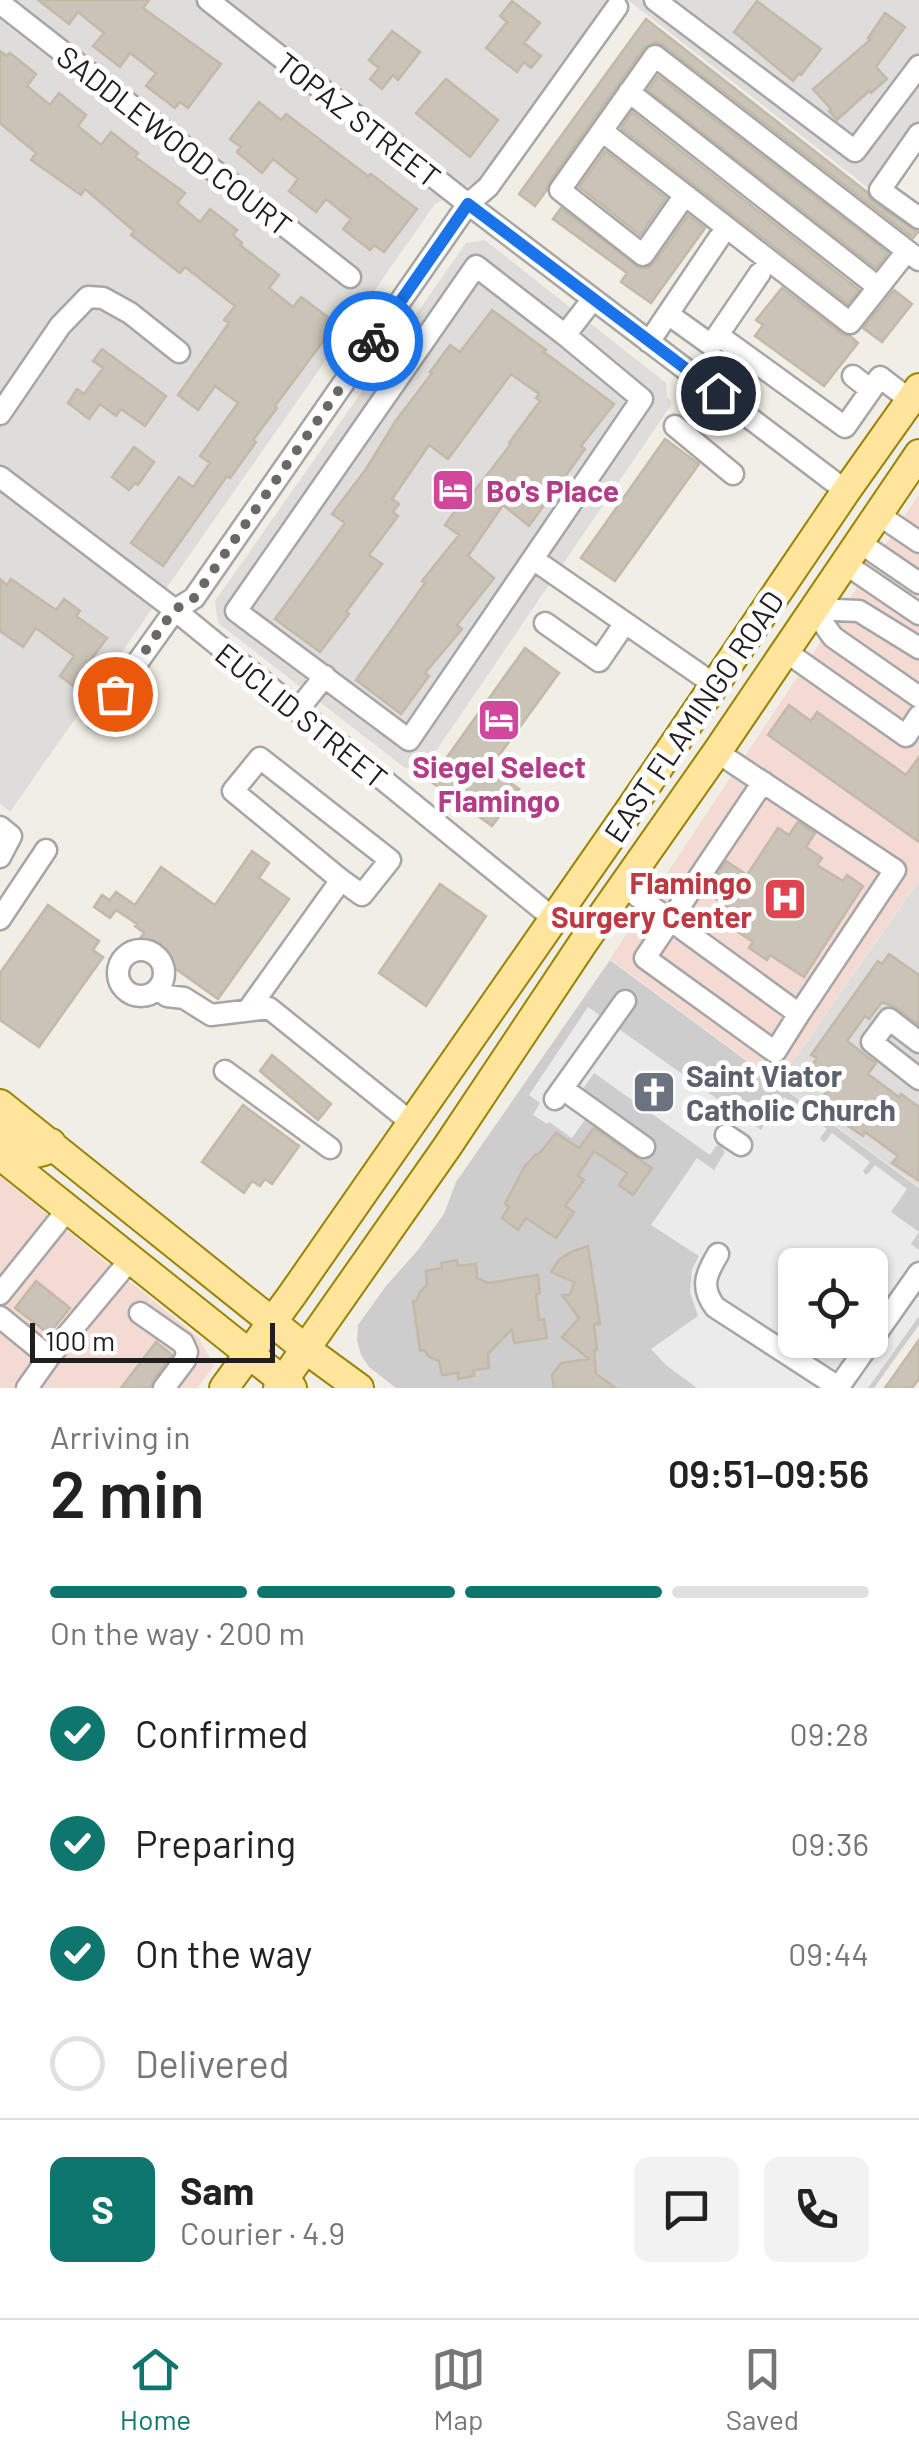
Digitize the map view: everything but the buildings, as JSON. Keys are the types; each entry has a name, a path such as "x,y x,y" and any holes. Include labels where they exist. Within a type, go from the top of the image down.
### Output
{"main road":[{"name":"EAST FLAMINGO ROAD","path":"224,1388 554,919 915,394"},
{"name":"EAST FLAMINGO ROAD","path":"285,1386 622,885 919,454"},
{"path":"570,963 572,939 582,913 640,824 644,810 642,792"},
{"path":"483,1093 486,1058 551,958 556,934 554,919"},
{"path":"5,1117 50,1143 307,1350 360,1388"},
{"path":"0,1155 285,1386"}],"street":[{"name":"TOPAZ STREET","path":"208,0 468,204 846,490"},
{"path":"655,0 856,150 919,66"},
{"name":"SADDLEWOOD COURT","path":"0,3 350,276"},
{"path":"97,720 174,610 194,598 468,204 488,187 617,7"},
{"path":"602,131 686,195 850,324 878,288 913,255 655,56 560,190 643,255 686,195"},
{"path":"629,92 878,288"},
{"path":"919,134 880,190 919,218"},
{"path":"650,342 719,238"},
{"path":"476,266 642,399 534,560 409,740 236,611 476,266"},
{"path":"690,373 760,273"},
{"path":"0,414 60,326 88,298 104,298 130,313 179,352"},
{"path":"565,335 594,300"},
{"path":"668,314 845,427 880,376 915,394"},
{"path":"853,376 871,390"},
{"path":"675,426 733,474"},
{"name":"EUCLID STREET","path":"0,476 174,610 554,919"},
{"path":"878,514 919,542"},
{"path":"852,553 919,584"},
{"path":"852,553 916,607"},
{"path":"534,560 715,686"},
{"path":"814,609 858,612 919,648"},
{"path":"814,609 833,637 919,697"},
{"path":"545,623 599,660 626,623"},
{"path":"785,651 906,736 919,716"},
{"path":"297,711 325,676"},
{"path":"717,752 762,782 894,870 775,1052 645,958 762,782"},
{"path":"260,758 390,860 362,895 341,880 233,790 260,758"},
{"path":"0,827 11,836 0,857"},
{"path":"0,920 46,850"},
{"path":"248,1010 341,880"},
{"path":"622,885 799,1014"},
{"path":"151,951 162,962 164,976 158,989 145,996 118,994 120,962 130,952 151,951"},
{"path":"158,989 168,996 184,998 211,1016 269,1008 412,1123"},
{"path":"625,1000 559,1094 644,1147"},
{"path":"919,1042 889,1020 872,1042 919,1079"},
{"path":"225,1071 330,1148"},
{"path":"0,1294 68,1210"},
{"path":"718,1254 706,1280 706,1295 716,1306 838,1388 919,1273"},
{"path":"28,1388 130,1260"},
{"path":"140,1313 182,1343 188,1352 164,1388"},
{"path":"0,1317 49,1357"}],"shaded area":[{"path":"0,0 610,0 480,179 435,204 10,812 0,804"},
{"path":"628,0 919,0 919,121 871,190"},
{"name":"Bo's Place","path":"485,240 666,383 671,405 426,766 405,768 218,623 215,601 466,243"},
{"path":"919,494 919,879 778,1083 610,959"},
{"path":"919,880 919,1187 778,1083"},
{"name":"Saint Viator Catholic Church","path":"610,960 919,1188 919,1325 874,1388 396,1388 369,1367 361,1355 358,1325 444,1214 456,1182"},
{"path":"588,1007 761,1130 784,1097 827,1129 820,1138 823,1142 832,1133 870,1162 865,1174 875,1165 907,1189 891,1212 919,1232 911,1244 919,1250 919,1316 868,1388 697,1388 651,1349 698,1316 690,1292 692,1269 699,1256 651,1225 697,1158 714,1170 725,1152 720,1145 710,1155 594,1073 583,1089 599,1100 572,1138 533,1115 540,1103 529,1095"},
{"path":"0,1176 199,1338 214,1366 197,1388 0,1388"}],"way so far":[{"path":"115,694 174,610 194,598 373,341"}],"place":[{"name":"Bo's Place","path":"453,490"},
{"name":"Siegel Select Flamingo","path":"499,720"},
{"name":"Flamingo Surgery Center","path":"785,899"},
{"name":"Saint Viator Catholic Church","path":"654,1092"}],"route":[{"path":"373,341 468,204 718,393"}]}
